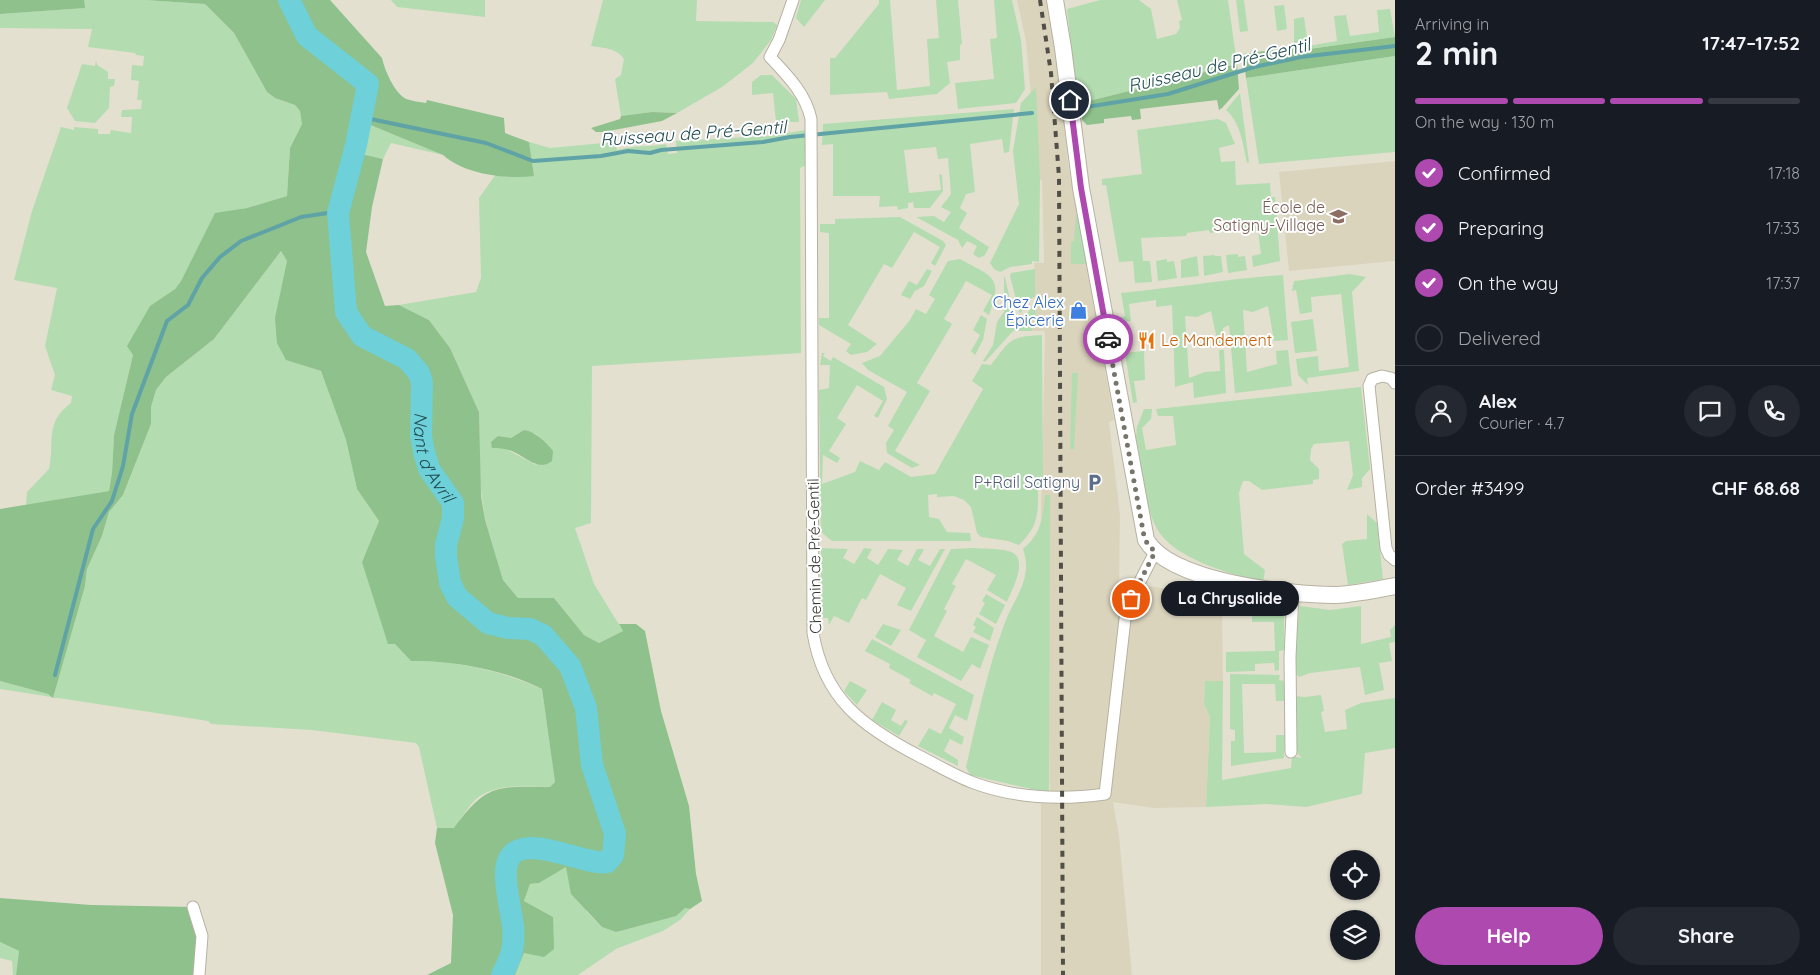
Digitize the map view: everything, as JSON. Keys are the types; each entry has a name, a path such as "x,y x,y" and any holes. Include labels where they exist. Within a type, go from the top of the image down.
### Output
{"street":[{"name":"Chemin de Pré-Gentil","path":"793,0 779,40 770,57 806,101 811,119 813,633 821,664 836,695 844,705 876,732 975,784 1033,796 1105,794 1125,618 1131,599 1155,552"},
{"path":"1055,0 1081,188 1144,536 1147,543 1155,552 1177,565 1233,584 1293,592 1337,595 1395,586"},
{"path":"1395,383 1391,378 1382,376 1372,379 1368,386 1388,555 1395,560"},
{"path":"1385,534 1395,528"},
{"path":"1291,752 1290,639 1293,592"},
{"path":"193,907 202,936 199,975"}],"shaded area":[{"path":"1017,0 1047,0 1059,72 1068,164 1114,420 1109,422 1120,515 1119,597 1150,586 1222,600 1223,681 1205,681 1204,704 1210,717 1206,807 1153,808 1113,802 1119,835 1132,975 1041,975 1041,803 1050,804 1047,564 1040,558 1045,335 1044,331 1032,331 1032,317 1036,315 1034,263 1044,263 1042,180 1031,179 1037,167 1026,41"},
{"name":"École de Satigny-Village","path":"1395,161 1395,261 1289,271 1279,172"}],"green space":[{"path":"0,0 84,0 85,8 0,14"},
{"path":"84,0 145,0 205,4 234,33 267,92 275,98 295,105 300,111 302,124 290,148 287,196 247,208 215,214 181,281 175,289 150,306 128,345 133,355 114,435 109,491 26,505 27,492 49,469 54,425 63,410 71,403 72,396 51,390 55,375 45,346 57,288 14,280 32,211 61,127 74,130 74,127 98,129 98,134 110,134 111,130 131,133 132,117 121,117 122,110 141,109 142,100 137,100 139,81 131,80 132,65 143,66 144,56 136,55 135,53 88,47 92,29 0,28 0,14 84,8"},
{"path":"145,0 330,0 382,58 391,81 406,99 426,103 427,100 504,118 505,133 529,142 534,176 511,177 486,174 463,167 443,155 368,124 370,112 356,107 347,151 383,159 372,207 366,252 385,306 399,305 429,320 450,348 479,412 481,496 485,520 503,580 518,598 554,598 584,635 599,643 623,631 619,624 636,624 645,631 661,711 689,806 696,874 702,901 690,909 685,908 676,916 616,932 602,927 571,894 566,867 539,883 530,884 524,901 553,917 554,949 544,957 524,953 515,975 427,975 451,963 453,915 435,843 437,828 454,828 475,803 484,795 494,791 517,787 550,787 555,782 542,689 512,676 461,664 411,661 395,644 388,644 362,562 379,521 357,489 346,440 321,371 286,360 277,343 275,318 287,261 281,251 214,339 166,377 156,390 151,407 151,424 123,495 109,512 102,536 87,569 85,586 53,698 48,694 0,681 0,509 109,491 114,435 133,355 127,346 150,306 175,289 181,281 215,213 247,208 287,196 290,148 302,124 300,111 295,105 275,98 267,92 234,33 205,4"},
{"path":"391,0 485,0 485,17 397,7"},
{"path":"603,0 697,0 696,21 773,22 777,25 771,40 753,63 722,87 677,113 652,112 621,116 615,79 621,75 624,59 614,51 591,46"},
{"path":"801,0 825,0 804,27 796,18"},
{"path":"879,0 890,0 897,90 930,86 927,39 939,38 936,0 958,0 962,44 960,45 960,60 947,62 950,83 937,94 889,99 887,92 830,95 830,58 835,58 879,4"},
{"path":"994,0 1012,0 1021,40 1025,89 1016,103 958,109 955,83 994,79 990,39 997,38"},
{"path":"1100,0 1139,0 1151,9 1157,39 1176,34 1180,28 1179,21 1182,20 1177,0 1228,0 1237,64 1081,103 1073,67 1067,9"},
{"path":"1236,0 1244,0 1248,31 1240,32"},
{"path":"1284,5 1287,29 1277,31 1274,6"},
{"path":"1390,9 1395,37 1294,51 1294,19 1304,17 1308,46 1337,41 1334,16 1346,15 1350,36 1379,32 1377,10"},
{"path":"1395,37 1395,56 1246,78 1243,54 1294,47 1295,51"},
{"path":"1395,56 1395,152 1259,164 1246,78"},
{"path":"96,60 97,65 108,72 108,79 115,79 114,86 110,87 109,108 95,123 75,121 67,108 82,64 95,66"},
{"path":"1237,64 1239,89 1219,110 1217,100 1140,109 1141,119 1132,120 1131,116 1104,119 1104,123 1087,125 1082,120 1081,103"},
{"path":"761,75 772,75 796,99 799,122 776,122 773,93 752,95 752,82"},
{"path":"1036,87 1040,179 1039,262 1032,261 1032,264 1010,267 1000,272 994,269 990,263 1019,204 1013,151 1021,103"},
{"path":"1240,93 1249,162 1247,163 1238,128 1226,110"},
{"path":"1014,109 1009,152 1004,153 1002,139 970,144 975,192 966,194 960,208 967,213 959,228 989,247 985,255 979,258 973,254 977,246 967,241 962,248 958,240 916,217 934,216 944,222 951,212 941,207 951,194 948,158 938,159 936,147 904,150 909,193 941,190 939,174 942,175 943,191 930,208 914,208 913,202 908,203 908,208 898,210 897,206 879,207 880,196 833,196 833,144 822,145 823,124"},
{"path":"652,112 677,113 662,121 603,132 596,132 591,128 620,119 621,116"},
{"path":"1218,119 1226,123 1235,144 1219,148 1221,162 1235,161 1236,185 1270,183 1271,197 1275,197 1280,261 1253,267 1252,256 1261,254 1258,231 1234,233 1234,230 1210,233 1209,230 1187,233 1186,236 1141,238 1143,261 1150,261 1152,282 1135,283 1133,261 1119,262 1106,185 1102,185 1102,179 1142,174 1137,130"},
{"path":"368,124 443,155 391,143 383,159 358,154"},
{"path":"806,130 806,165 800,168 801,353 592,366 591,523 575,528 594,584 623,631 599,643 584,635 554,598 518,598 503,580 485,520 480,483 479,412 450,348 429,320 399,305 476,292 481,278 479,198 496,174 534,176 529,142 550,148 614,142 617,150 629,147 666,144 668,154 677,153 676,141 769,136","holes":["524,430 536,434 550,447 536,465 506,449 498,436 511,438"]},
{"path":"1078,214 1087,264 1071,264 1071,242 1074,241 1076,215"},
{"path":"900,217 943,241 946,245 935,266 931,263 940,247 914,232 892,268 884,264 848,325 877,344 867,352 851,355 846,351 851,344 819,325 819,318 829,318 829,233 820,232 820,224 835,224 835,219"},
{"path":"281,251 287,261 282,290 287,360 321,371 346,440 357,489 379,521 362,562 395,644 411,661 444,662 478,668 511,677 542,689 555,782 550,787 511,787 492,791 475,800 454,828 437,828 419,747 416,743 312,730 211,724 208,721 53,697 85,586 87,569 102,536 109,512 123,495 151,424 151,407 156,390 166,377 214,339"},
{"path":"1238,254 1238,257 1245,256 1247,270 1228,273 1226,255"},
{"path":"1197,256 1199,276 1181,278 1181,260"},
{"path":"1203,256 1221,256 1223,272 1204,276"},
{"path":"960,259 987,274 992,279 995,285 993,302 989,315 983,311 992,295 966,281 944,319 952,324 917,383 930,391 895,451 920,465 912,468 887,453 886,443 894,430 888,426 907,392 868,370 862,363 880,356 910,320 916,309 926,314 935,299 929,295 948,261"},
{"path":"1167,259 1167,262 1174,261 1177,278 1158,281 1156,261"},
{"path":"927,269 932,271 924,286 915,291 910,299 901,295 909,281 917,285"},
{"path":"1035,269 1035,297 1030,299 1020,314 1010,276 1011,273"},
{"path":"1350,274 1366,277 1352,292 1359,371 1307,378 1308,385 1298,375 1296,359 1318,356 1319,371 1349,367 1341,294 1311,297 1312,312 1300,314 1296,290 1292,291 1294,281"},
{"path":"1283,275 1288,340 1274,341 1268,306 1253,312 1243,310 1247,372 1277,364 1276,351 1288,350 1292,386 1235,393 1229,325 1223,328 1223,345 1218,344 1211,311 1197,317 1185,316 1189,378 1205,372 1220,371 1219,350 1224,350 1226,393 1194,398 1193,382 1175,387 1172,305 1156,307 1156,300 1129,304 1131,321 1124,322 1125,332 1122,333 1119,318 1125,316 1121,293"},
{"path":"1004,277 1015,323 1024,323 1024,318 1035,303 1036,315 1032,318 1032,331 1013,331 985,362 983,361 993,345 997,322 1004,312"},
{"path":"981,315 987,319 983,340 975,355 971,351 980,335 973,330"},
{"path":"1313,319 1317,351 1295,353 1291,322"},
{"path":"1042,335 1043,487 1038,488 1037,513 1034,525 1019,545 1008,541 981,537 977,533 971,507 964,500 954,496 937,497 937,494 928,495 929,517 939,519 947,532 970,533 971,541 832,541 821,532 819,390 829,388 830,365 820,365 822,353 825,353 823,356 831,361 833,357 884,387 887,399 878,418 874,416 883,401 857,385 837,418 846,424 829,451 840,458 837,463 823,455 822,484 855,472 860,461 879,470 885,462 911,477 935,474 983,389 972,381 982,364 991,365 1012,341 1023,337"},
{"path":"1144,351 1145,380 1134,381 1137,402 1133,403 1125,353"},
{"path":"1072,373 1078,373 1074,449 1070,449"},
{"path":"1361,387 1370,469 1362,478 1362,487 1347,490 1353,475 1349,441 1314,444 1311,449 1310,460 1319,469 1319,479 1313,480 1313,484 1262,490 1249,481 1243,481 1239,493 1244,554 1265,570 1263,582 1219,570 1188,556 1175,548 1156,527 1148,506 1136,437 1137,427 1144,409 1152,409 1151,419 1142,428 1146,450 1176,445 1173,416 1158,416 1156,409"},
{"path":"524,430 537,435 547,444 553,451 552,461 543,465 538,464 516,453 492,448 491,442 498,436 511,438"},
{"path":"1045,495 1050,495 1049,793 970,775 966,767 992,660 1004,625 1025,576 1026,562 1023,549 1034,537 1040,525"},
{"path":"1367,514 1377,523 1383,579 1348,585 1342,544 1346,541 1367,539"},
{"path":"821,548 848,549 843,558 854,564 864,548 872,549 867,558 878,565 888,549 903,550 897,560 908,566 917,549 924,549 918,560 930,566 940,549 945,549 911,611 897,605 906,588 880,574 866,600 862,598 849,623 834,616 829,625 828,618 821,618"},
{"path":"973,548 1008,551 1015,554 1019,566 1016,581 1007,602 987,590 996,575 966,559 952,584 956,586 944,609 947,611 934,636 963,652 971,637 989,645 980,669 972,664 961,681 917,657 926,640 909,630 951,549"},
{"path":"986,594 1005,605 996,624 979,614 985,603 982,601"},
{"path":"1257,602 1287,603 1287,613 1257,612"},
{"path":"1300,606 1330,610 1361,606 1361,644 1391,637 1390,630 1395,625 1395,642 1389,643 1392,661 1379,663 1384,690 1365,695 1360,667 1310,673 1299,677 1295,673 1295,639"},
{"path":"1284,615 1284,650 1279,651 1279,670 1275,671 1274,663 1255,664 1255,671 1226,672 1226,652 1275,651 1274,622 1252,622 1252,616"},
{"path":"977,617 994,628 990,641 973,632 976,627 973,625"},
{"path":"883,624 901,630 891,646 875,637"},
{"path":"872,639 974,695 967,721 955,715 949,728 964,737 962,745 950,739 944,751 958,760 958,766 918,746 929,728 941,734 956,704 934,693 932,696 909,683 911,680 889,668 890,664 865,651"},
{"path":"1230,674 1280,675 1279,680 1285,681 1284,701 1276,701 1275,684 1242,684 1244,753 1276,752 1276,735 1285,735 1284,758 1231,766 1231,741 1235,741 1235,730 1230,729"},
{"path":"0,681 48,694 52,697 0,689"},
{"path":"850,681 867,690 857,705 844,691"},
{"path":"1205,681 1223,681 1222,780 1291,768 1292,756 1302,758 1293,749 1294,696 1321,695 1324,711 1321,712 1325,732 1347,729 1345,710 1361,703 1395,698 1395,748 1365,753 1362,794 1306,807 1267,804 1206,807 1210,717 1204,704"},
{"path":"882,702 896,710 891,720 901,726 905,720 908,721 899,736 872,720"},
{"path":"567,866 587,912 602,927 616,932 685,908 690,909 680,920 663,931 616,949 578,975 515,975 524,953 553,917 524,901 530,884 539,883"},
{"path":"0,898 91,905 193,907 198,939 195,975 16,975 19,951 0,942"},
{"path":"0,942 19,951 16,975 13,975 12,961 0,958"}],"waterway":[{"name":"Nant d'Avril","path":"289,0 307,36 368,84 356,145 338,213 346,312 362,336 407,359 419,373 422,383 421,436 424,452 429,469 453,503 453,518 446,545 450,583 457,597 488,623 508,628 530,629 543,635 570,666 586,708 592,765 615,834 613,855 607,862 596,862 549,850 533,848 520,850 511,856 506,870 506,880 513,940 511,956 502,975"},
{"name":"Ruisseau de Pré-Gentil","path":"1080,108 1168,94 1254,67 1301,57 1395,46"},
{"name":"Ruisseau de Pré-Gentil","path":"361,117 486,143 533,161 601,156 628,151 650,153 661,150 763,142 790,137 1032,113"},
{"path":"55,675 93,529 112,501 123,466 132,414 167,321 188,305 202,278 220,257 241,241 301,217 328,213"},
{"name":"Nant d'Avril","path":"333,213 338,213"}],"railway":[{"path":"1040,0 1051,73 1059,177 1063,975"}],"way so far":[{"path":"1108,339 1144,536 1155,552 1131,599"}],"place":[{"name":"École de Satigny-Village","path":"1339,216"},
{"name":"Chez Alex Épicerie","path":"1078,311"},
{"name":"Le Mandement","path":"1147,340"},
{"name":"P+Rail Satigny","path":"1094,482"},
{"name":"La Chrysalide","path":"1131,599"}],"route":[{"path":"1070,100 1081,188 1108,339"}]}
